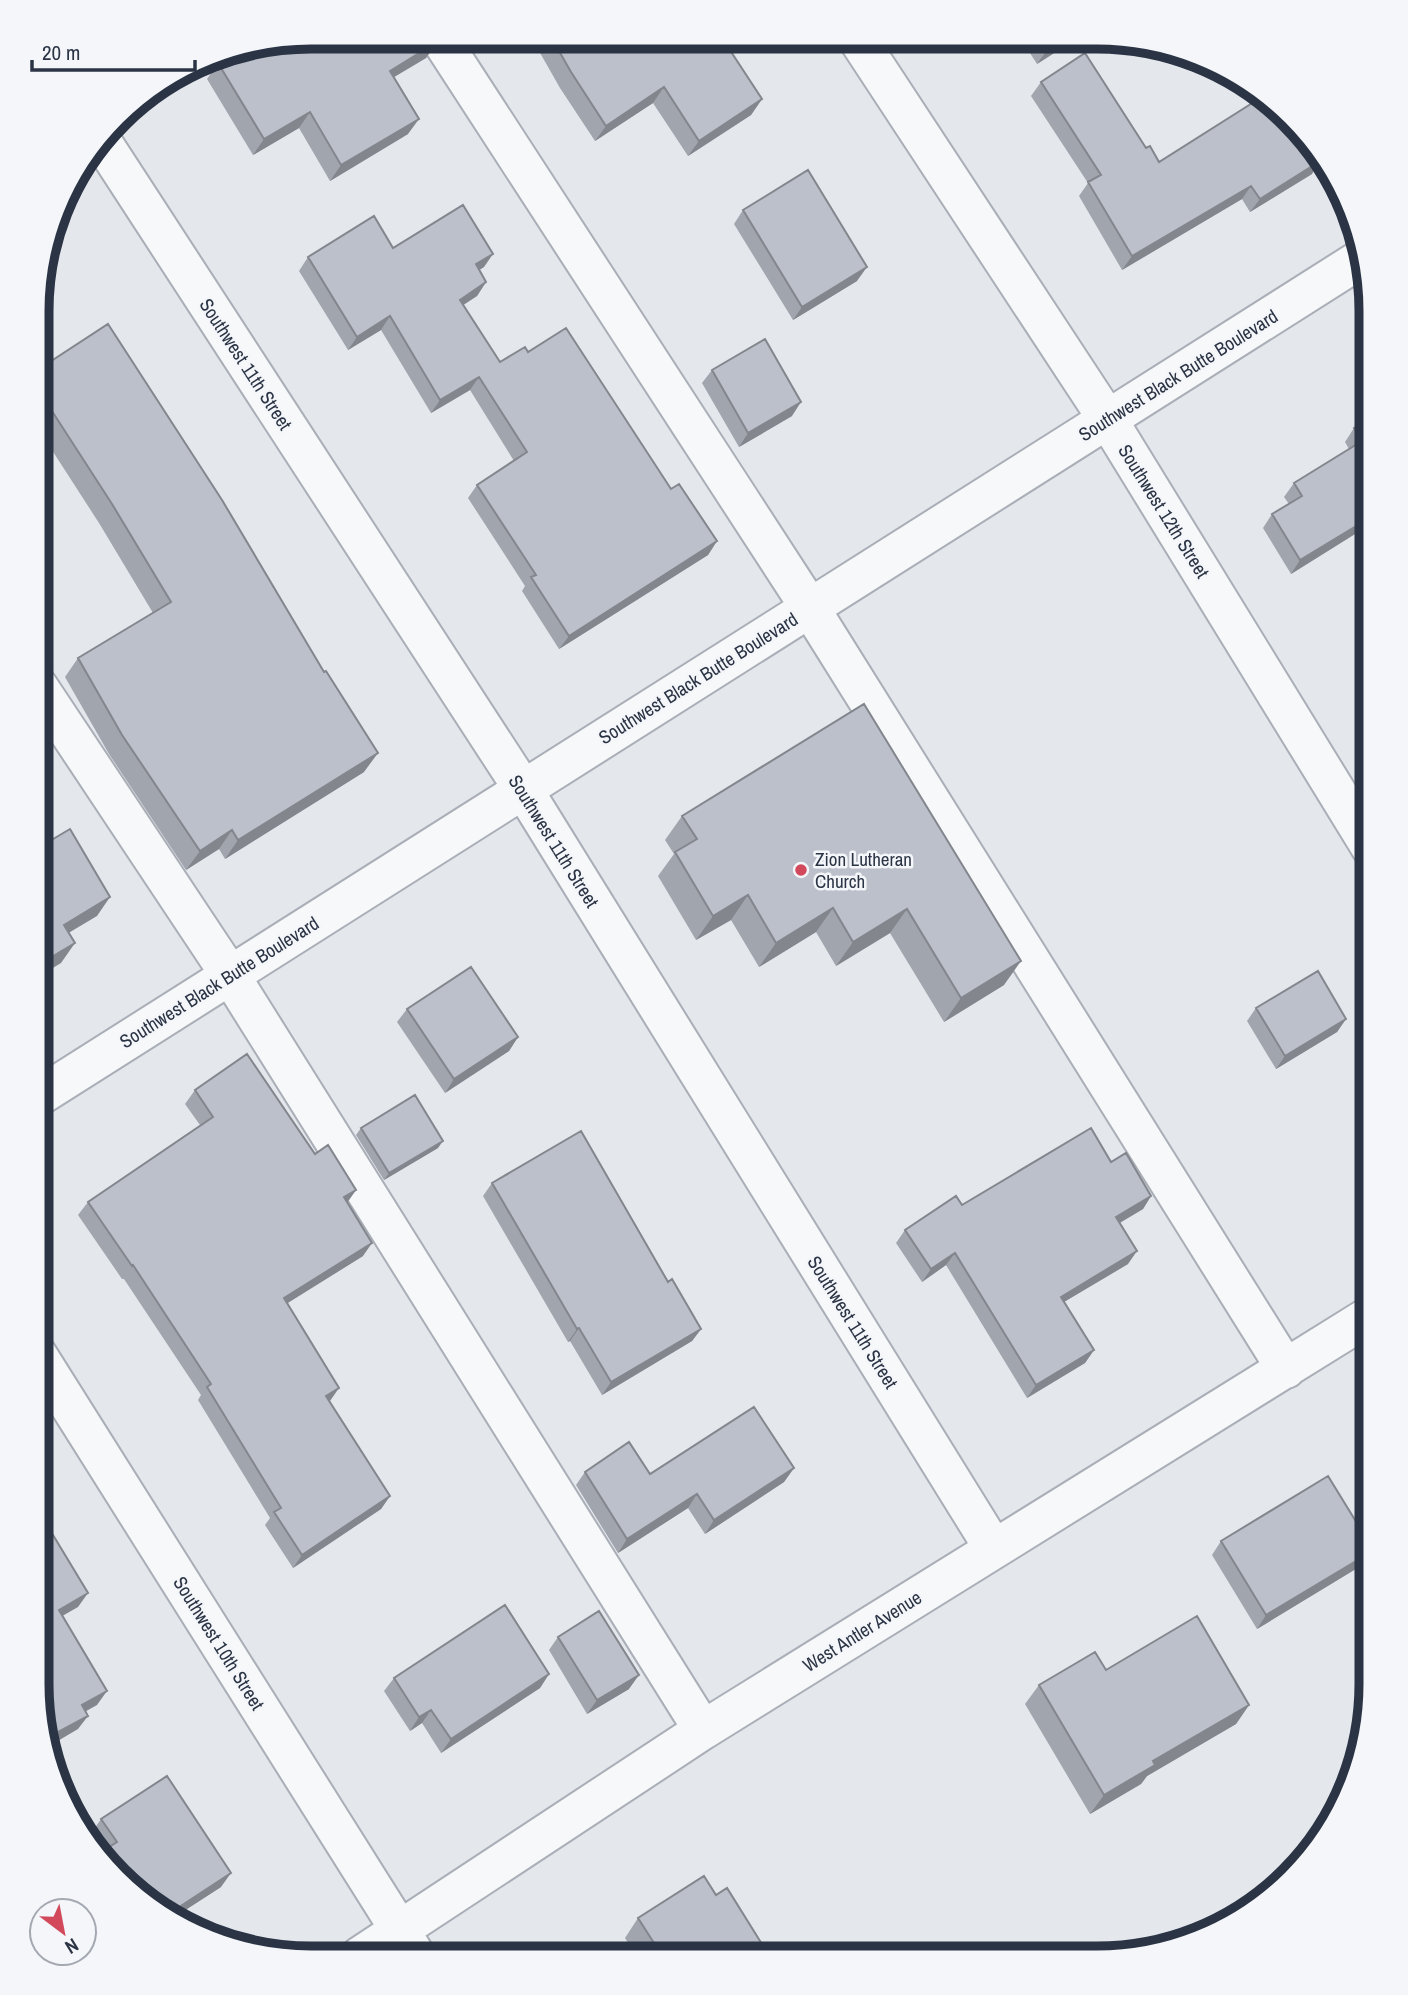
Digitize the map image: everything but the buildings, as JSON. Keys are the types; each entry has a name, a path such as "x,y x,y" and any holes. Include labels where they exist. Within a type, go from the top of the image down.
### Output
{"street":[{"path":"447,49 810,608 1286,1369"},
{"name":"Southwest 12th Street","path":"864,49 1108,420 1359,828"},
{"name":"Southwest 11th Street","path":"106,148 523,789 994,1549"},
{"name":"Southwest Black Butte Boulevard","path":"49,1090 1355,263"},
{"path":"49,703 230,975 703,1730"},
{"name":"West Antler Avenue","path":"408,1944 703,1730 1359,1323"},
{"name":"Southwest 10th Street","path":"49,1373 408,1944"}],"place":[{"name":"Zion Lutheran Church","path":"801,870"}]}
